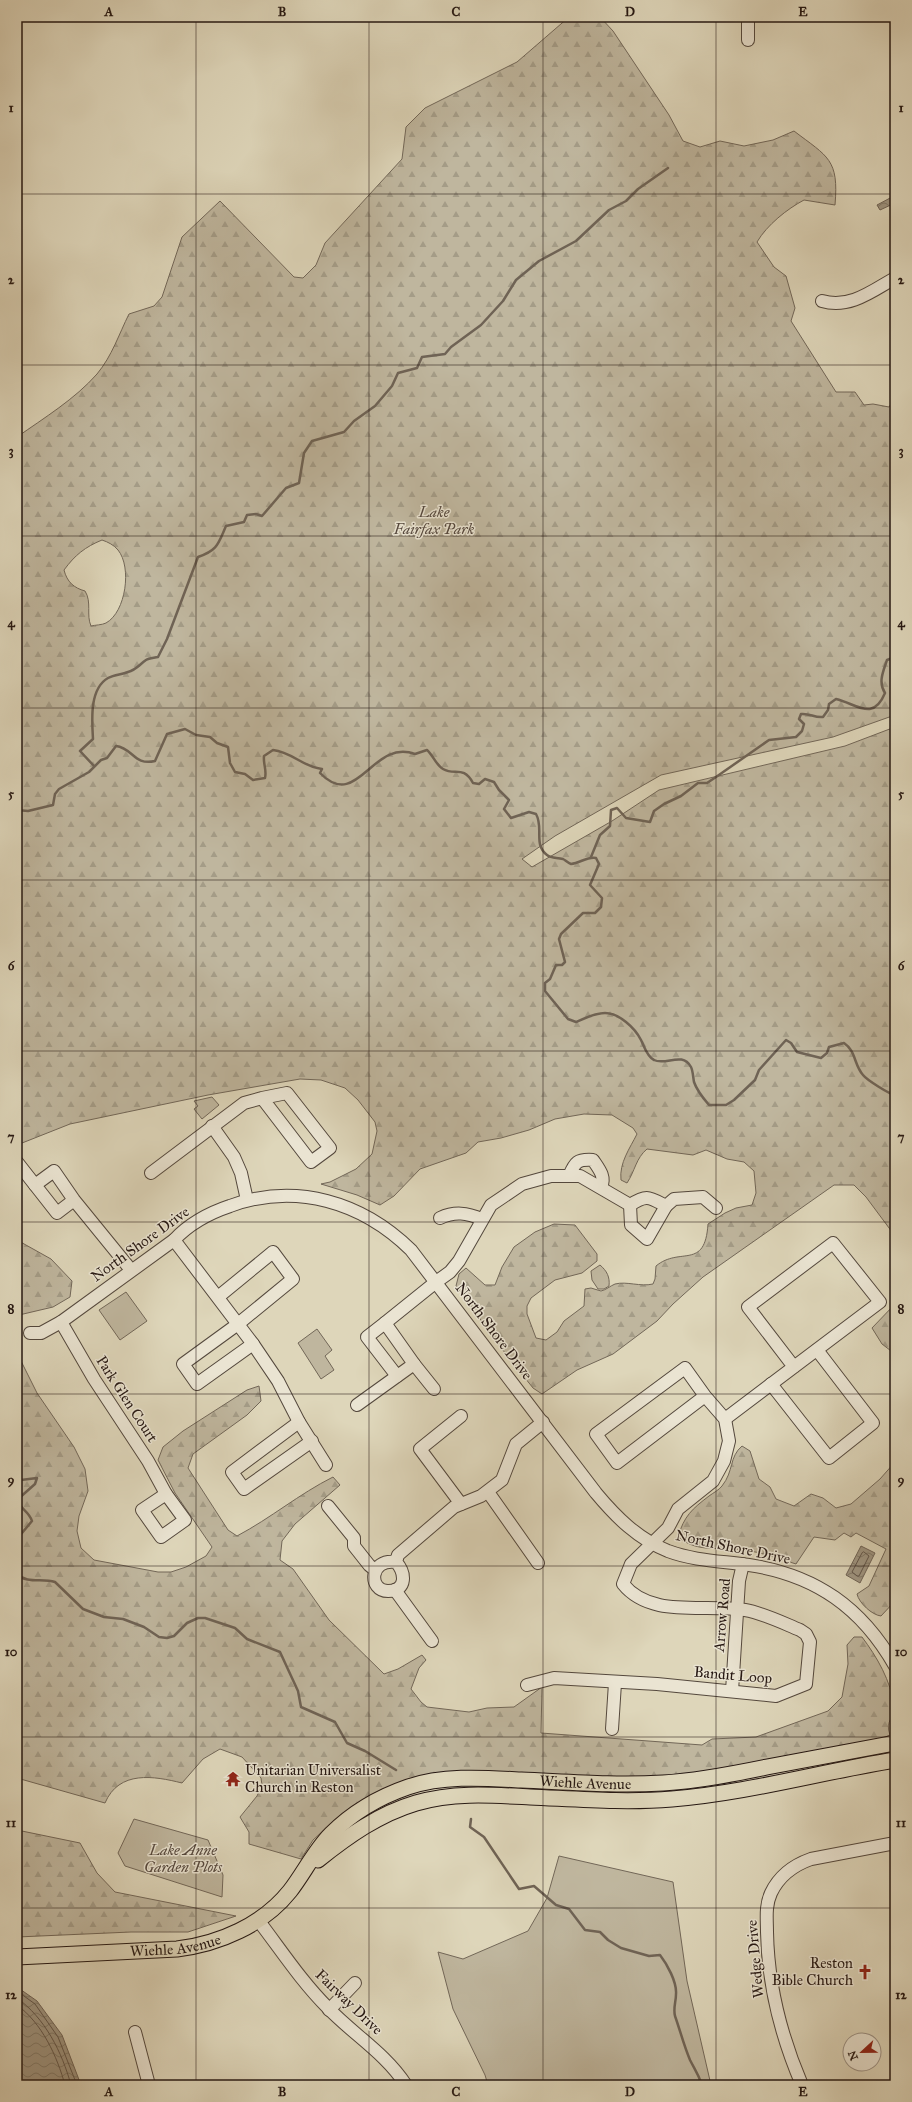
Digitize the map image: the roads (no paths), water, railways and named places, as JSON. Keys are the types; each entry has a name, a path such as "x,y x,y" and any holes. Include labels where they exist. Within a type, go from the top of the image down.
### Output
{"main road":[{"name":"Wiehle Avenue","path":"17,1957 195,1947 226,1937 258,1920 279,1903 330,1835 358,1812 385,1796 428,1782 472,1778 627,1784 664,1783 723,1776 895,1743"},
{"name":"Wiehle Avenue","path":"306,1869 346,1838 368,1824 392,1812 436,1798 474,1794 601,1800 671,1799 727,1792 895,1760"}],"street":[{"path":"748,17 748,40"},
{"path":"822,301 832,304 859,299 895,278"},
{"path":"151,1173 244,1103 262,1098 287,1093 330,1148 311,1162 262,1098"},
{"path":"212,1126 234,1157 241,1173 247,1200"},
{"path":"569,1176 575,1164 583,1159 593,1160 602,1172 603,1182 601,1187"},
{"path":"17,1162 57,1213 74,1200"},
{"path":"35,1185 54,1171 74,1200 131,1270"},
{"path":"397,1376 367,1337 450,1272 459,1261 491,1205 522,1184 551,1176 580,1176 630,1205"},
{"name":"North Shore Drive","path":"30,1332 41,1333 61,1322 174,1240 184,1229 202,1218 247,1200 277,1195 296,1196 314,1198 352,1208 369,1217 398,1238 436,1282 613,1513 628,1527 653,1544 692,1558 743,1564 787,1573 806,1581 836,1598 871,1630 895,1666"},
{"path":"630,1205 642,1197 650,1197 666,1206"},
{"path":"630,1205 631,1225 646,1239 666,1206 674,1200 703,1197 716,1208"},
{"path":"440,1218 449,1214 460,1213 482,1219"},
{"path":"174,1240 253,1344 278,1381 299,1422 326,1465"},
{"path":"725,1419 817,1350 880,1302 833,1243 748,1307 794,1367"},
{"path":"218,1297 273,1252 293,1279 238,1324 183,1364 197,1384 253,1344"},
{"name":"Park Glen Court","path":"61,1322 94,1379 148,1461 166,1494"},
{"path":"385,1322 414,1364 434,1389"},
{"path":"771,1384 829,1458 873,1423 817,1350"},
{"path":"357,1405 414,1364"},
{"path":"653,1544 668,1528 678,1509 713,1481 724,1461 729,1441 725,1419 705,1396 685,1368 596,1434 617,1463 705,1396"},
{"path":"461,1416 420,1449 461,1504"},
{"path":"299,1422 232,1472 244,1489 312,1441"},
{"path":"396,1562 398,1555 454,1507 481,1496 502,1480 516,1444 543,1422"},
{"path":"488,1492 538,1563"},
{"path":"328,1506 354,1538 354,1546 369,1565 375,1570"},
{"name":"Bandit Loop","path":"527,1685 554,1678 615,1683 657,1684 776,1696 806,1684 810,1642 806,1634 800,1630 746,1610 660,1606 631,1594 623,1584 627,1571 653,1544"},
{"path":"396,1562 402,1568 404,1576 402,1584 395,1590 388,1591 380,1589 375,1583 375,1570 382,1563 396,1562"},
{"name":"Arrow Road","path":"732,1691 737,1609 743,1564"},
{"path":"395,1590 432,1642"},
{"path":"612,1729 615,1683"},
{"name":"Wedge Drive","path":"802,2085 783,2035 770,1980 766,1914 770,1894 781,1878 801,1863 811,1859 895,1843"},
{"name":"Fairway Drive","path":"258,1920 301,1979 330,2010 380,2053 406,2085"},
{"path":"330,2010 355,1983"},
{"path":"135,2032 149,2085"}],"water":[{"path":"892,197 895,203 880,210 877,205"},
{"path":"861,1546 875,1553 860,1583 846,1575"},
{"path":"17,1987 37,2001 62,2035 81,2085 17,2085"}],"waterway":[{"path":"94,766 80,751 93,739 92,715 95,697 98,690 102,683 108,678 131,671 147,659 158,657 167,639 198,557 214,549 226,526 244,522 247,515 256,514 262,516 286,488 299,483 304,453 312,441 344,432 354,421 375,406 392,386 398,373 417,368 422,357 445,354 451,347 481,325 503,301 516,280 539,261 576,241 609,210 626,201 638,189 668,168"},
{"path":"591,857 600,835 610,826 611,810 617,808 626,818 650,822 654,811 664,804 681,796 698,783 707,783 769,740 796,737 802,731 804,724 799,719 801,714 823,717 828,710 829,704 836,699 864,709 875,707 885,693 882,681 887,660 895,657"},
{"path":"17,810 28,811 53,805 55,794 59,789 89,772 101,760 107,758 116,746 122,747 142,761 155,761 167,734 185,729 196,735 210,737 217,743 228,747 230,763 235,772 245,774 253,780 265,778 266,772 264,756 273,750 280,751 315,768 322,769 320,773 333,783 345,784 355,780 387,756 400,752 415,754 427,750 438,765 447,771 466,774 473,783 479,784 485,779 494,782 499,790 509,800 504,809 511,818 529,812 536,814 539,825 540,846 547,855 563,859 571,864 590,858 596,858 599,864 590,885 602,898 601,907 595,913 583,913 561,934 559,939 565,962 562,965 556,965 550,979 545,983 545,991 568,1019 576,1022 586,1017 601,1013 610,1014 621,1018 635,1031 652,1059 659,1061 679,1059 687,1062 692,1069 694,1082 697,1088 709,1105 726,1105 734,1100 755,1080 759,1070 786,1040 791,1043 797,1052 821,1058 827,1053 829,1047 844,1043 851,1050 863,1075 878,1086 895,1095"},
{"path":"17,1478 21,1480 37,1478 35,1484 17,1500 32,1521 17,1539"},
{"path":"17,1574 25,1579 55,1582 83,1609 104,1617 123,1619 144,1627 159,1637 167,1638 174,1636 187,1623 198,1618 205,1618 235,1628 247,1639 280,1652 298,1691 301,1707 335,1722 347,1743 365,1751 396,1770"},
{"path":"471,1819 470,1827 484,1837 519,1889 534,1886 556,1905 569,1909 585,1930 600,1932 608,1940 621,1948 649,1956 660,1955 675,1984 675,2016 688,2055 702,2085"}],"place":[{"name":"Unitarian Universalist Church in Reston","path":"233,1779"},
{"name":"Reston Bible Church","path":"865,1972"}],"park label":[{"name":"Lake Fairfax Park","path":"434,520"},
{"name":"Lake Anne Garden Plots","path":"183,1858"}]}
